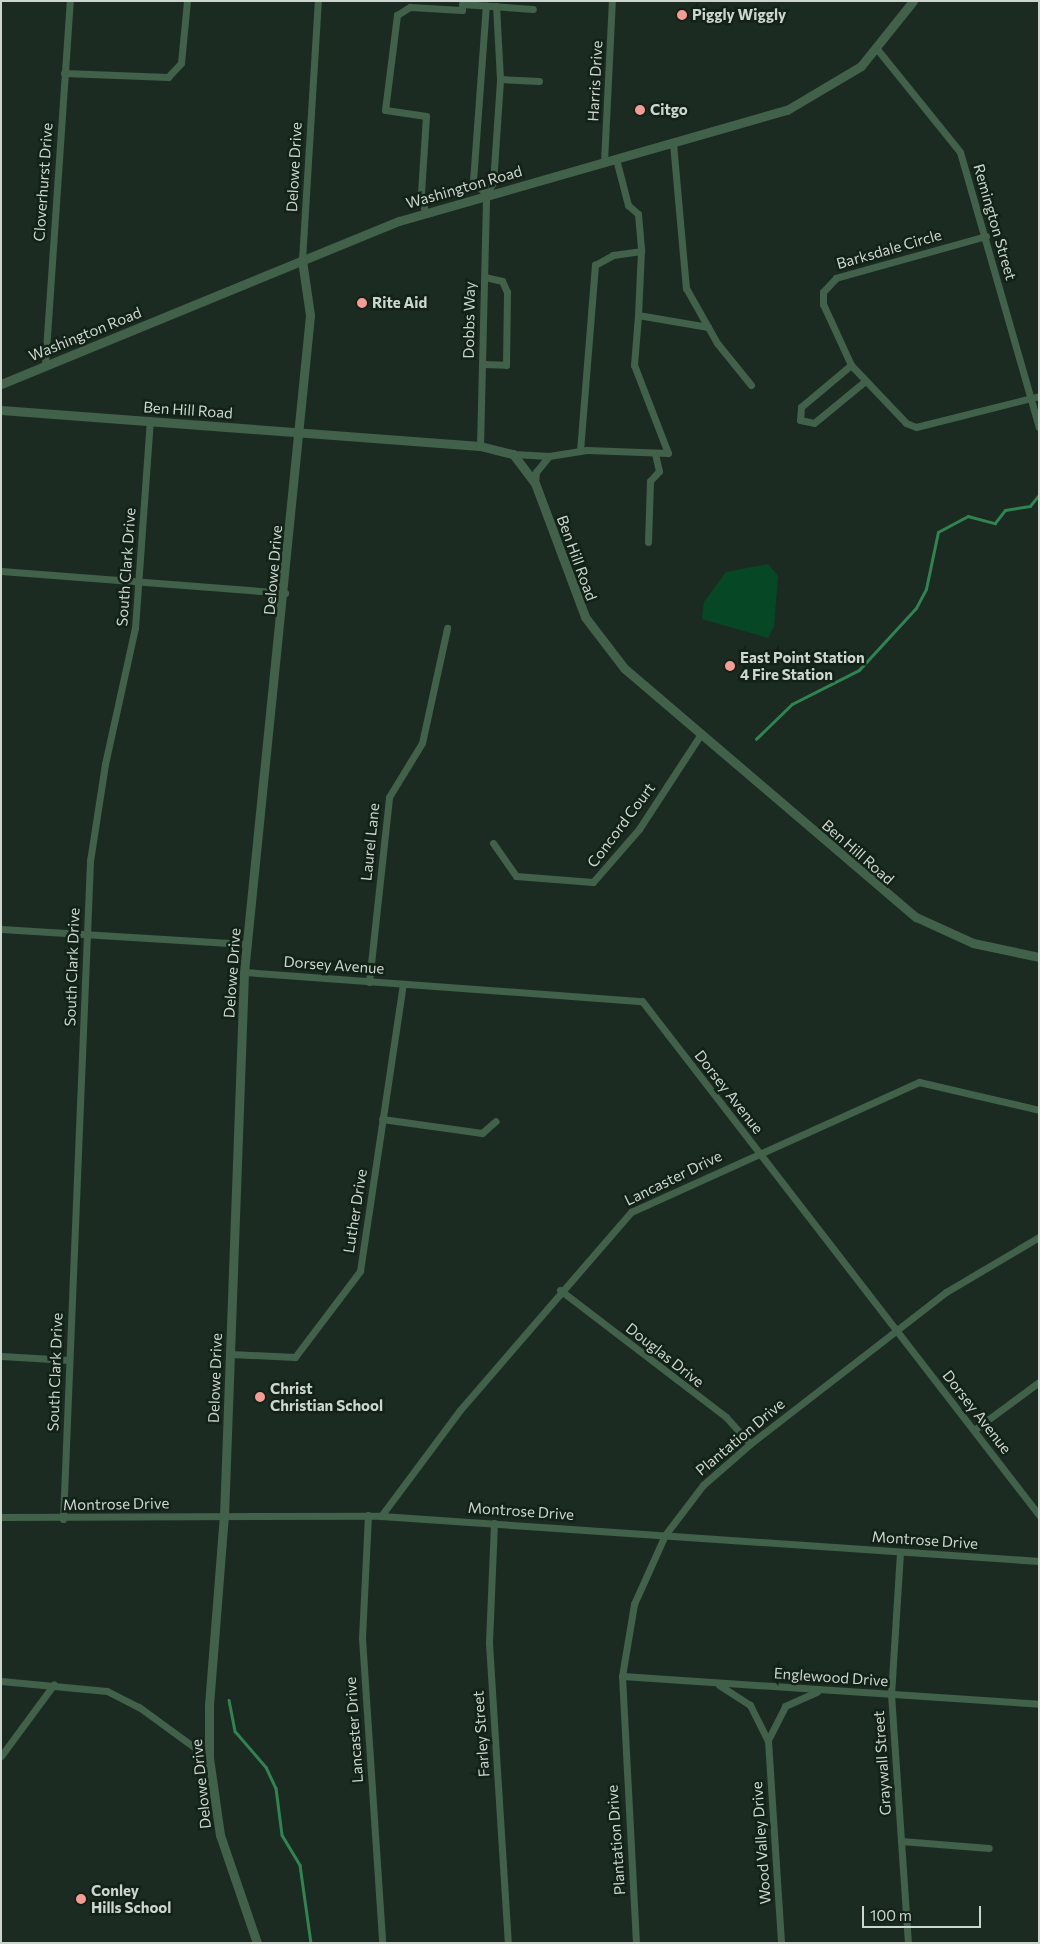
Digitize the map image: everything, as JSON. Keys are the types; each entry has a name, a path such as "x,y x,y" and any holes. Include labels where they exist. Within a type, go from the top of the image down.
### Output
{"street":[{"name":"Cloverhurst Drive","path":"45,365 70,1"},
{"path":"64,73 168,76 182,63 187,1"},
{"name":"Delowe Drive","path":"258,1943 220,1835 209,1758 224,1516 244,972 285,593 310,315 302,260 318,1"},
{"name":"Harris Drive","path":"604,162 612,1"},
{"name":"Washington Road","path":"1,384 302,260 425,213 486,194 787,110 842,81 877,49 913,1"},
{"path":"425,213 421,193 426,116 385,110 397,16 410,8 462,10 462,4 468,3 496,6 528,6"},
{"path":"486,5 473,182 486,194"},
{"name":"Dobbs Way","path":"480,446 486,194 493,183 500,79 500,61 494,39 496,6"},
{"name":"Remington Street","path":"877,49 960,152 986,236 1039,427"},
{"path":"500,79 539,81"},
{"path":"673,143 686,288 708,327 751,384"},
{"path":"513,454 549,456 580,451 668,454 634,365 641,251 638,214 628,205 616,159"},
{"name":"Barksdale Circle","path":"986,236 829,283 823,304 852,365 864,382 906,423 916,427 1031,398"},
{"path":"580,451 595,265 613,255 641,251"},
{"path":"482,364 506,365 507,292 502,281 484,277"},
{"path":"638,315 708,327"},
{"path":"852,365 801,407 800,420 814,423 864,382"},
{"path":"1031,398 1039,396"},
{"name":"Ben Hill Road","path":"1,410 480,446 513,454 535,483 575,597 592,630 624,668 916,917 973,943 1039,957"},
{"name":"South Clark Drive","path":"63,1519 87,933 95,814 129,667 139,582 150,421"},
{"path":"648,542 650,481 659,471 655,453"},
{"path":"535,483 536,472 549,456"},
{"path":"1,571 285,593"},
{"name":"Laurel Lane","path":"369,982 389,797 422,744 447,628"},
{"name":"Concord Court","path":"493,843 516,876 593,882 639,829 700,734"},
{"path":"1,929 246,944"},
{"name":"Dorsey Avenue","path":"244,972 642,1001 1039,1515"},
{"name":"Luther Drive","path":"230,1354 295,1357 360,1271 403,984"},
{"name":"Lancaster Drive","path":"381,1516 460,1410 560,1290 630,1212 759,1152 919,1082 1039,1110"},
{"path":"382,1119 482,1133 496,1121"},
{"name":"Plantation Drive","path":"636,1943 622,1676 634,1604 666,1535 703,1485 750,1444 946,1292 1039,1237"},
{"name":"Douglas Drive","path":"560,1290 726,1417 750,1444"},
{"path":"1,1356 69,1360"},
{"path":"974,1430 1039,1382"},
{"name":"Lancaster Drive","path":"368,1515 362,1638 382,1943"},
{"name":"Montrose Drive","path":"1,1517 63,1519 368,1515 1039,1561"},
{"name":"Farley Street","path":"494,1523 489,1643 508,1943"},
{"name":"Graywall Street","path":"900,1552 891,1694 908,1943"},
{"name":"Englewood Drive","path":"622,1676 1039,1704"},
{"path":"1,1681 94,1688 123,1698 209,1758"},
{"name":"Wood Valley Drive","path":"715,1683 750,1705 768,1741 781,1943"},
{"path":"1,1756 54,1684"},
{"name":"Wood Valley Drive","path":"768,1741 777,1716 794,1699 815,1692 850,1692"},
{"path":"901,1841 989,1848"}],"green space":[{"path":"768,564 778,576 774,626 768,638 702,619 704,602 726,572"}],"waterway":[{"path":"756,739 792,704 859,670 916,608 926,589 938,532 968,516 995,523 1005,510 1030,506 1039,495"},
{"path":"229,1700 235,1731 266,1767 276,1788 282,1835 300,1865 311,1943"}],"place":[{"name":"Piggly Wiggly","path":"682,15"},
{"name":"Citgo","path":"640,110"},
{"name":"Rite Aid","path":"362,303"},
{"name":"East Point Station 4 Fire Station","path":"730,666"},
{"name":"Christ Christian School","path":"260,1397"},
{"name":"Conley Hills School","path":"81,1899"}]}
